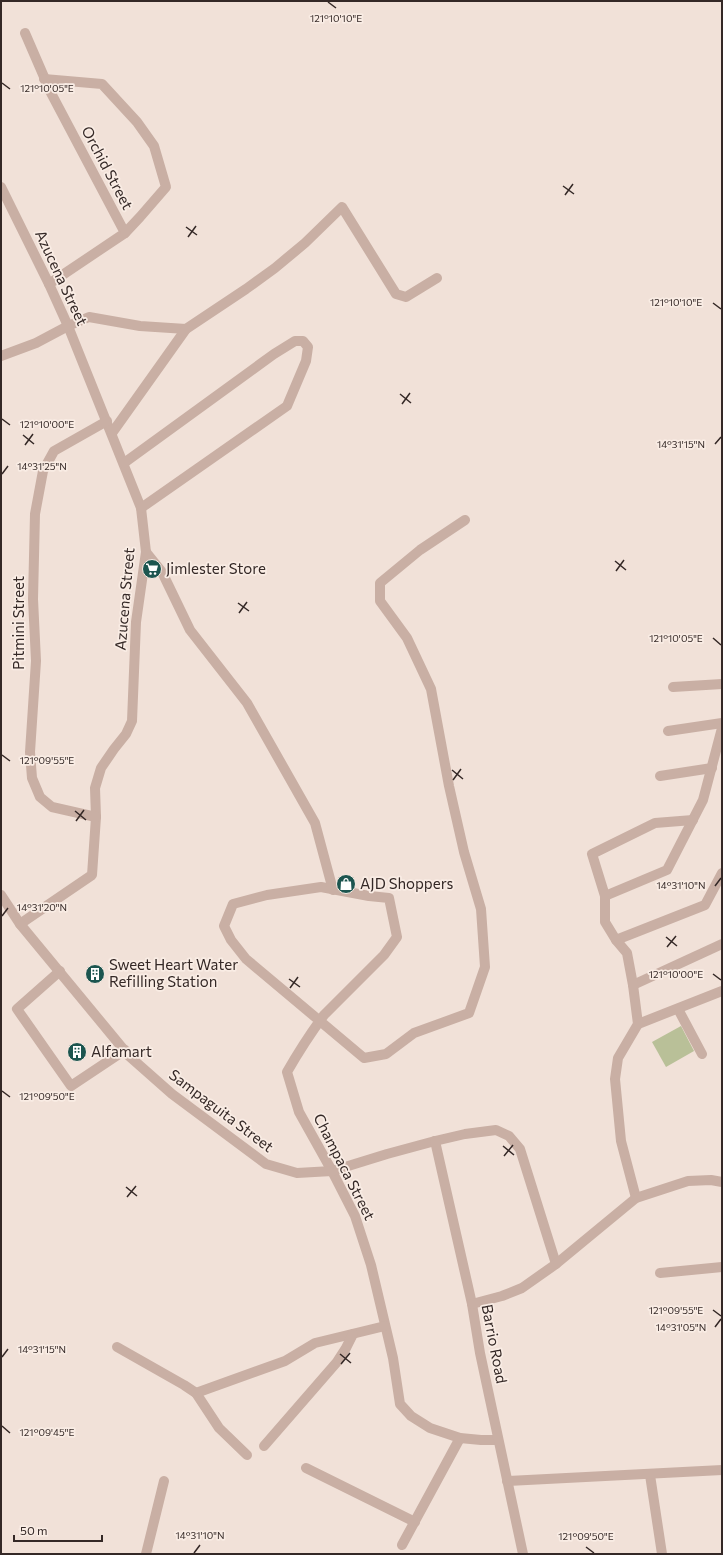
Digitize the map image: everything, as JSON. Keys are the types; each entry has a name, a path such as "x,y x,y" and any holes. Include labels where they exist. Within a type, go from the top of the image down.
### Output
{"street":[{"name":"Orchid Street","path":"25,33 44,79 125,233 49,284"},
{"path":"44,79 102,84 137,122 154,146 166,187 125,233"},
{"name":"Azucena Street","path":"1,187 68,326 124,463 141,508 146,552 136,622 132,721 126,734 101,768 95,788 96,817 92,875 20,924"},
{"path":"112,433 186,329 275,268 305,243 342,207 396,294 406,297 437,278"},
{"path":"1,356 36,342 89,317 140,326 186,329"},
{"path":"124,463 294,341 303,341 308,348 306,361 287,406 141,508"},
{"name":"Pitmini Street","path":"96,817 52,807 40,797 32,778 30,752 36,661 33,599 35,514 43,471 54,451 107,421"},
{"path":"146,552 162,572 190,630 247,703 316,823 333,890 320,887 268,894 233,904 224,926 231,940 246,959 364,1058 386,1054 414,1033 469,1013 485,967 481,909 464,852 449,786 431,689 407,638 380,601 380,583 420,550 465,520"},
{"path":"674,687 722,684"},
{"path":"668,731 722,723"},
{"path":"605,896 667,870 703,800 722,728"},
{"path":"660,776 712,768"},
{"path":"636,1198 621,1141 615,1079 618,1058 638,1024 627,952 616,940 605,922 605,896 592,854 655,823 693,820"},
{"path":"616,940 705,905 722,873"},
{"name":"Champaca Street","path":"333,890 389,898 397,936 384,955 320,1020 307,1037 287,1072 299,1112 355,1216 371,1265 393,1358 400,1404 411,1416 430,1428 460,1438 498,1440"},
{"name":"Sampaguita Street","path":"1,895 20,924 125,1050 150,1076 266,1164 297,1173 332,1171 387,1154 465,1134 496,1130 509,1136 520,1150 556,1264"},
{"path":"633,985 722,944"},
{"path":"60,971 16,1008 71,1086 125,1050"},
{"path":"638,1024 722,991"},
{"path":"678,1009 702,1054"},
{"name":"Barrio Road","path":"435,1141 472,1304 498,1440 523,1554"},
{"path":"472,1304 502,1296 522,1288 556,1264 636,1198 688,1181 711,1180 722,1182"},
{"path":"660,1273 722,1267"},
{"path":"196,1393 286,1361 315,1343 385,1326"},
{"path":"264,1446 337,1362 353,1334"},
{"path":"117,1347 196,1393 219,1428 247,1455"},
{"path":"402,1545 460,1438"},
{"path":"306,1468 415,1522"},
{"path":"507,1481 650,1475 722,1470"},
{"path":"650,1475 662,1554"},
{"path":"146,1554 164,1481"}],"green space":[{"path":"681,1026 694,1051 666,1067 652,1042"}],"place":[{"name":"Jimlester Store","path":"152,569"},
{"name":"AJD Shoppers","path":"346,884"},
{"name":"Sweet Heart Water Refilling Station","path":"95,974"},
{"name":"Alfamart","path":"77,1052"}]}
